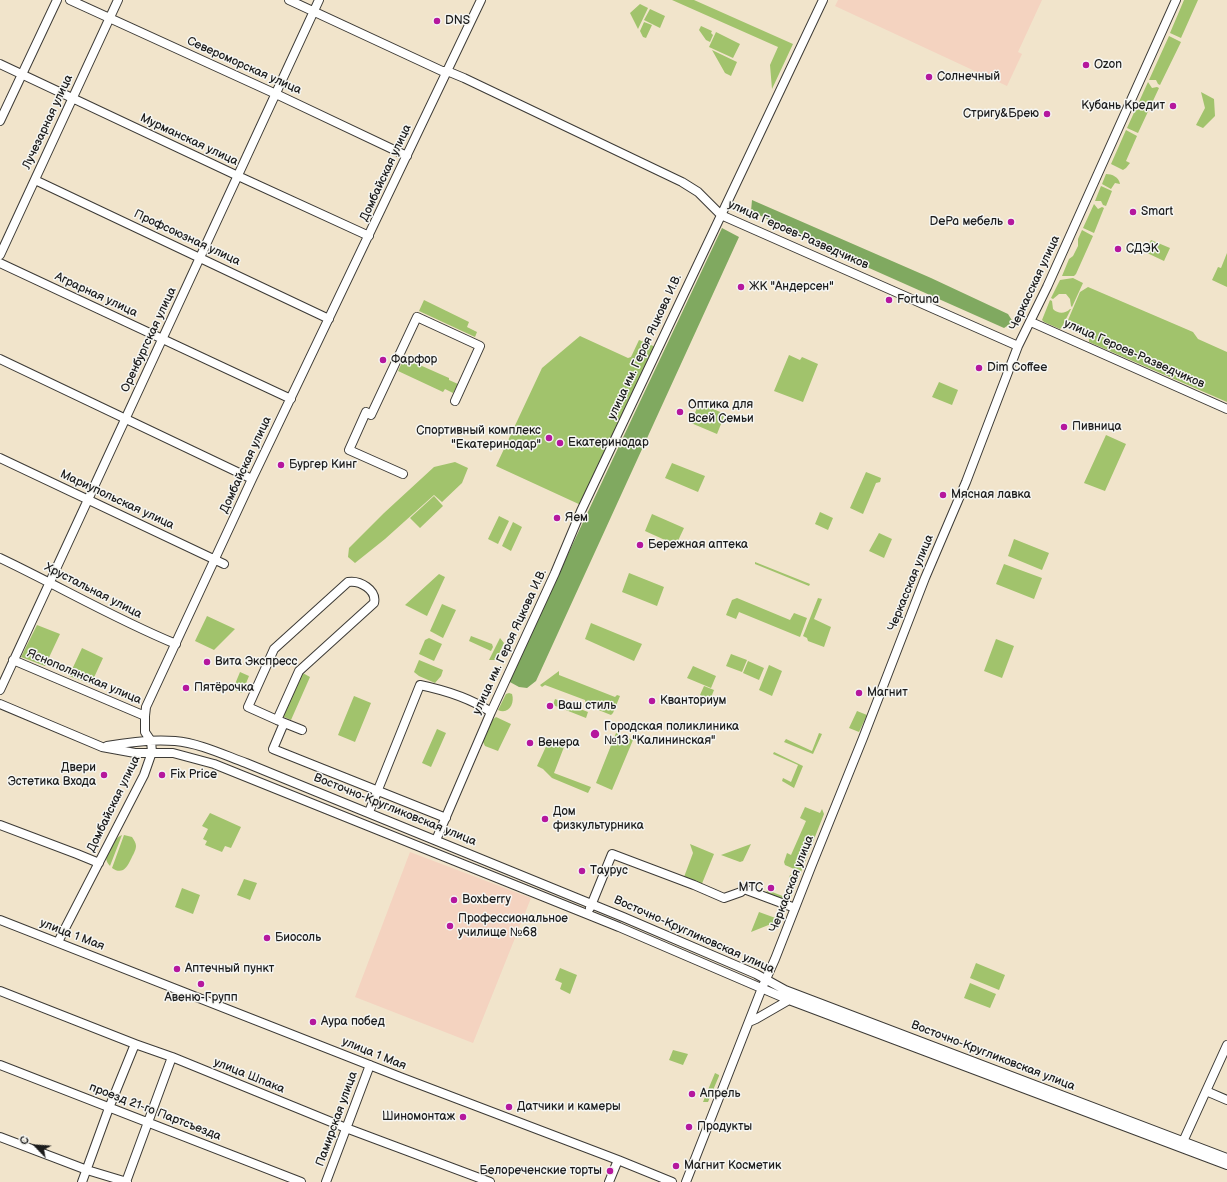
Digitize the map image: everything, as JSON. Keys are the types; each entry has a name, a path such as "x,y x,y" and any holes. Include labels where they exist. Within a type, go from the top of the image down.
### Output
{"street":[{"path":"0,121 57,0"},
{"name":"Североморская улица","path":"70,0 276,94 407,156"},
{"name":"Лучезарная улица","path":"0,255 118,0"},
{"name":"улица Героев-Разведчиков","path":"289,0 442,71 447,71 682,182 698,192 720,215 1018,346"},
{"name":"Оренбургская улица","path":"0,690 319,0"},
{"name":"Домбайская улица","path":"58,942 144,775 152,752 151,741 145,732 144,716 146,707 252,479 481,0"},
{"name":"улица им. Героя Яцкова И.В.","path":"436,840 491,712 555,573 581,511 823,0"},
{"name":"Черкасская улица","path":"686,1182 925,578 966,482 1018,346 1031,322 1176,0"},
{"name":"Мурманская улица","path":"0,64 369,236"},
{"name":"Профсоюзная улица","path":"35,180 329,319"},
{"name":"Аграрная улица","path":"0,263 291,399"},
{"path":"403,474 349,450 366,412 371,415 417,317 480,346 454,400"},
{"name":"улица Героев-Разведчиков","path":"1031,322 1227,409"},
{"path":"0,359 252,479"},
{"name":"Мариупольская улица","path":"0,458 224,564"},
{"name":"Хрустальная улица","path":"0,558 50,582 97,608 176,644"},
{"path":"302,730 280,721 248,707 274,649 348,582 356,582 374,594 374,603 299,671 280,721 273,749 446,818"},
{"name":"Яснополянская улица","path":"14,660 144,716"},
{"path":"369,812 420,685 438,689 480,705 491,712"},
{"path":"0,704 102,747"},
{"name":"Восточно-Кругликовская улица","path":"102,747 131,741 175,741 188,743 246,763 592,904 766,979 785,990 1182,1144 1227,1165"},
{"name":"Восточно-Кругликовская улица","path":"102,747 135,753 173,753 214,764 587,914 789,1000 1182,1144 1227,1158"},
{"path":"135,753 141,759 144,766 144,775"},
{"path":"214,764 218,753"},
{"path":"0,825 98,863"},
{"path":"587,914 612,854 724,898 741,892 744,889 795,908"},
{"name":"улица 1 Мая","path":"0,920 672,1182"},
{"name":"улица Шпака","path":"0,991 172,1057 346,1128 490,1182"},
{"path":"749,1022 789,1000"},
{"path":"82,1182 109,1108 135,1044"},
{"path":"1182,1144 1227,1045"},
{"path":"0,1137 86,1170 127,1182 172,1057"},
{"name":"проезд 21-го Партсъезда","path":"0,1065 109,1108 148,1121 301,1182"},
{"name":"Памирская улица","path":"326,1182 370,1065"},
{"path":"1206,1091 1227,1100"},
{"path":"609,1182 618,1160"}],"shaded area":[{"path":"838,0 1042,0 1018,52 1022,54 1007,86 835,6"},
{"name":"Профессиональное училище №68","path":"410,852 531,898 473,1043 355,997"}],"green space":[{"path":"672,0 694,0 793,44 772,89 770,65 778,47"},
{"path":"1184,0 1198,0 1181,38 1170,33"},
{"path":"640,4 648,8 638,29 630,13"},
{"path":"650,9 665,16 660,28 644,20"},
{"path":"644,22 652,25 646,38 643,37 640,31"},
{"path":"701,26 712,31 711,33 713,35 710,42 706,40 699,30"},
{"path":"716,32 740,44 733,58 709,47"},
{"path":"1169,36 1181,42 1160,85 1156,80 1149,80"},
{"path":"712,50 737,62 731,76 725,73"},
{"path":"1148,82 1152,88 1159,88 1138,133 1127,128"},
{"path":"1201,92 1214,99 1215,116 1203,128 1196,125 1205,108"},
{"path":"1126,130 1137,136 1126,161 1130,163 1123,170 1111,164"},
{"path":"1106,174 1115,176 1120,184 1115,183 1111,189 1102,184"},
{"path":"1101,186 1112,191 1106,206 1103,205 1101,201 1095,201"},
{"path":"752,200 931,278 1008,314 1013,322 1004,328 842,256 751,211"},
{"path":"1094,204 1098,209 1102,207 1104,208 1094,233 1083,228"},
{"path":"722,228 739,237 536,681 527,688 519,687 508,681"},
{"path":"1082,230 1093,236 1076,274 1074,276 1062,276 1069,259 1073,256 1078,246 1078,239"},
{"path":"1151,240 1170,248 1164,261 1145,252"},
{"path":"1227,253 1227,287 1212,280 1218,267 1221,268"},
{"path":"1073,278 1083,283 1072,307 1070,299 1066,294 1059,294 1053,299 1051,298 1060,280"},
{"path":"1088,287 1193,332 1198,339 1227,352 1227,402 1089,342 1087,337 1065,327 1080,292"},
{"path":"424,300 469,322 467,327 477,332 475,337 419,311"},
{"path":"1050,300 1052,301 1053,309 1059,313 1064,313 1071,309 1060,329 1042,320"},
{"name":"Екатеринодар","path":"580,336 628,358 631,357 639,340 658,348 583,506 496,466 542,368"},
{"path":"789,355 800,360 802,357 818,364 803,402 774,391"},
{"path":"404,358 449,378 449,380 458,384 453,393 445,389 443,392 398,371"},
{"path":"939,382 958,390 952,405 932,397"},
{"path":"699,403 725,414 717,434 691,423"},
{"path":"1106,435 1126,444 1105,491 1084,483"},
{"path":"455,462 468,468 462,483 442,502 434,495 385,539 355,563 348,557 349,548 434,467"},
{"path":"672,463 705,476 698,492 665,478"},
{"path":"866,472 881,478 880,482 876,483 863,514 850,508"},
{"path":"434,496 443,506 420,528 410,518"},
{"path":"820,512 833,518 828,530 815,524"},
{"path":"652,514 684,528 676,545 645,531"},
{"path":"499,516 509,521 498,544 488,539"},
{"path":"513,522 522,527 511,551 502,546"},
{"path":"879,533 892,539 884,558 869,551"},
{"path":"1014,539 1049,553 1042,570 1008,556"},
{"path":"755,562 810,584 809,586 755,564"},
{"path":"1004,564 1042,578 1034,599 996,584"},
{"path":"629,573 664,587 657,606 622,592"},
{"path":"439,574 445,577 427,616 405,605"},
{"path":"737,598 790,620 794,613 807,618 800,637 739,612 736,619 726,615 732,600"},
{"path":"818,598 822,599 814,619 831,627 824,647 808,641 807,638 803,636"},
{"path":"442,604 456,610 443,638 430,631"},
{"path":"207,616 235,629 214,650 195,641"},
{"path":"591,623 642,644 634,661 585,639"},
{"path":"37,625 60,634 45,666 21,657"},
{"path":"471,636 492,644 493,647 491,651 469,641"},
{"path":"429,638 442,644 434,661 419,654 425,640"},
{"path":"500,638 504,643 496,660 489,660"},
{"path":"996,639 1014,646 1002,678 984,671"},
{"path":"82,648 103,658 91,684 69,676"},
{"path":"731,654 747,660 742,672 726,666"},
{"path":"419,660 443,670 441,676 435,683 419,676 414,672"},
{"path":"748,661 764,668 759,680 743,673"},
{"path":"769,665 782,671 772,696 759,690"},
{"path":"693,666 716,676 711,688 687,678"},
{"path":"559,671 559,675 615,697 617,695 620,696 613,713 611,715 586,705 585,700 545,685 542,687 540,685"},
{"path":"240,672 249,676 242,693 233,689"},
{"path":"301,672 310,677 291,720 282,716"},
{"path":"704,686 714,690 710,700 700,695"},
{"path":"506,694 512,694 513,697 512,704 508,710 498,710"},
{"path":"354,696 371,703 355,742 338,735"},
{"path":"555,699 588,712 586,718 553,705"},
{"path":"857,711 867,715 859,732 849,728"},
{"path":"496,717 511,724 498,751 485,746 482,740 491,721"},
{"path":"437,729 446,733 431,767 422,763"},
{"path":"616,733 633,740 612,790 596,783"},
{"path":"819,733 822,734 813,754 784,742 786,739 812,751"},
{"path":"549,740 564,747 554,773 591,787 588,793 552,778 543,769 537,766"},
{"path":"774,752 803,766 794,788 782,781 783,778 791,782 798,765 773,754"},
{"path":"805,807 820,813 822,809 824,814 801,872 785,865 784,862 787,853 791,855 806,821 800,818"},
{"path":"210,813 241,827 231,848 225,846 222,852 205,845 207,841 203,839 208,829 202,826"},
{"path":"122,835 110,866 106,860 107,854 114,841"},
{"path":"124,835 132,837 136,848 128,865 124,870 119,871 112,868"},
{"path":"690,844 714,854 701,886 685,879 684,877 693,853"},
{"path":"751,844 743,861 740,862 721,855"},
{"path":"790,875 798,879 789,902 766,894 767,890 785,897 792,879 789,878"},
{"path":"244,879 257,883 250,900 237,895"},
{"path":"182,888 200,895 193,914 175,907"},
{"path":"759,912 781,920 751,932"},
{"path":"976,963 1005,975 999,990 970,978"},
{"path":"560,968 577,975 570,994 560,989 562,983 555,980"},
{"path":"970,983 996,994 990,1008 964,998"},
{"path":"673,1050 688,1054 683,1065 669,1060"},
{"path":"715,1073 719,1076 708,1102 703,1102"}],"place":[{"name":"DNS","path":"437,21"},
{"name":"Ozon","path":"1086,65"},
{"name":"Солнечный","path":"929,77"},
{"name":"Кубань Кредит","path":"1173,106"},
{"name":"Стригу&Брею","path":"1047,114"},
{"name":"Smart","path":"1133,212"},
{"name":"DePa мебель","path":"1011,222"},
{"name":"СДЭК","path":"1118,249"},
{"name":"ЖК \"Андерсен\"","path":"741,287"},
{"name":"Fortuna","path":"889,300"},
{"name":"Фарфор","path":"383,360"},
{"name":"Dim Coffee","path":"979,368"},
{"name":"Оптика для Всей Семьи","path":"680,412"},
{"name":"Пивница","path":"1064,427"},
{"name":"Спортивный комплекс \"Екатеринодар\"","path":"549,438"},
{"name":"Екатеринодар","path":"560,443"},
{"name":"Бургер Кинг","path":"281,465"},
{"name":"Мясная лавка","path":"943,495"},
{"name":"Яем","path":"557,518"},
{"name":"Бережная аптека","path":"640,545"},
{"name":"Вита Экспресс","path":"207,662"},
{"name":"Пятёрочка","path":"186,688"},
{"name":"Магнит","path":"859,693"},
{"name":"Кванториум","path":"652,701"},
{"name":"Ваш стиль","path":"550,706"},
{"name":"Городская поликлиника №13 \"Калининская\"","path":"595,734"},
{"name":"Венера","path":"530,743"},
{"name":"Двери Эстетика Входа","path":"104,775"},
{"name":"Fix Price","path":"162,775"},
{"name":"Дом физкультурника","path":"545,819"},
{"name":"Таурус","path":"582,871"},
{"name":"МТС","path":"771,888"},
{"name":"Boxberry","path":"454,900"},
{"name":"Профессиональное училище №68","path":"450,926"},
{"name":"Биосоль","path":"267,938"},
{"name":"Аптечный пункт","path":"177,969"},
{"name":"Авеню-Групп","path":"201,984"},
{"name":"Аура побед","path":"313,1022"},
{"name":"Апрель","path":"692,1094"},
{"name":"Датчики и камеры","path":"509,1107"},
{"name":"Шиномонтаж","path":"463,1117"},
{"name":"Продукты","path":"689,1127"},
{"name":"Магнит Косметик","path":"676,1166"},
{"name":"Белореченские торты","path":"610,1171"}]}
